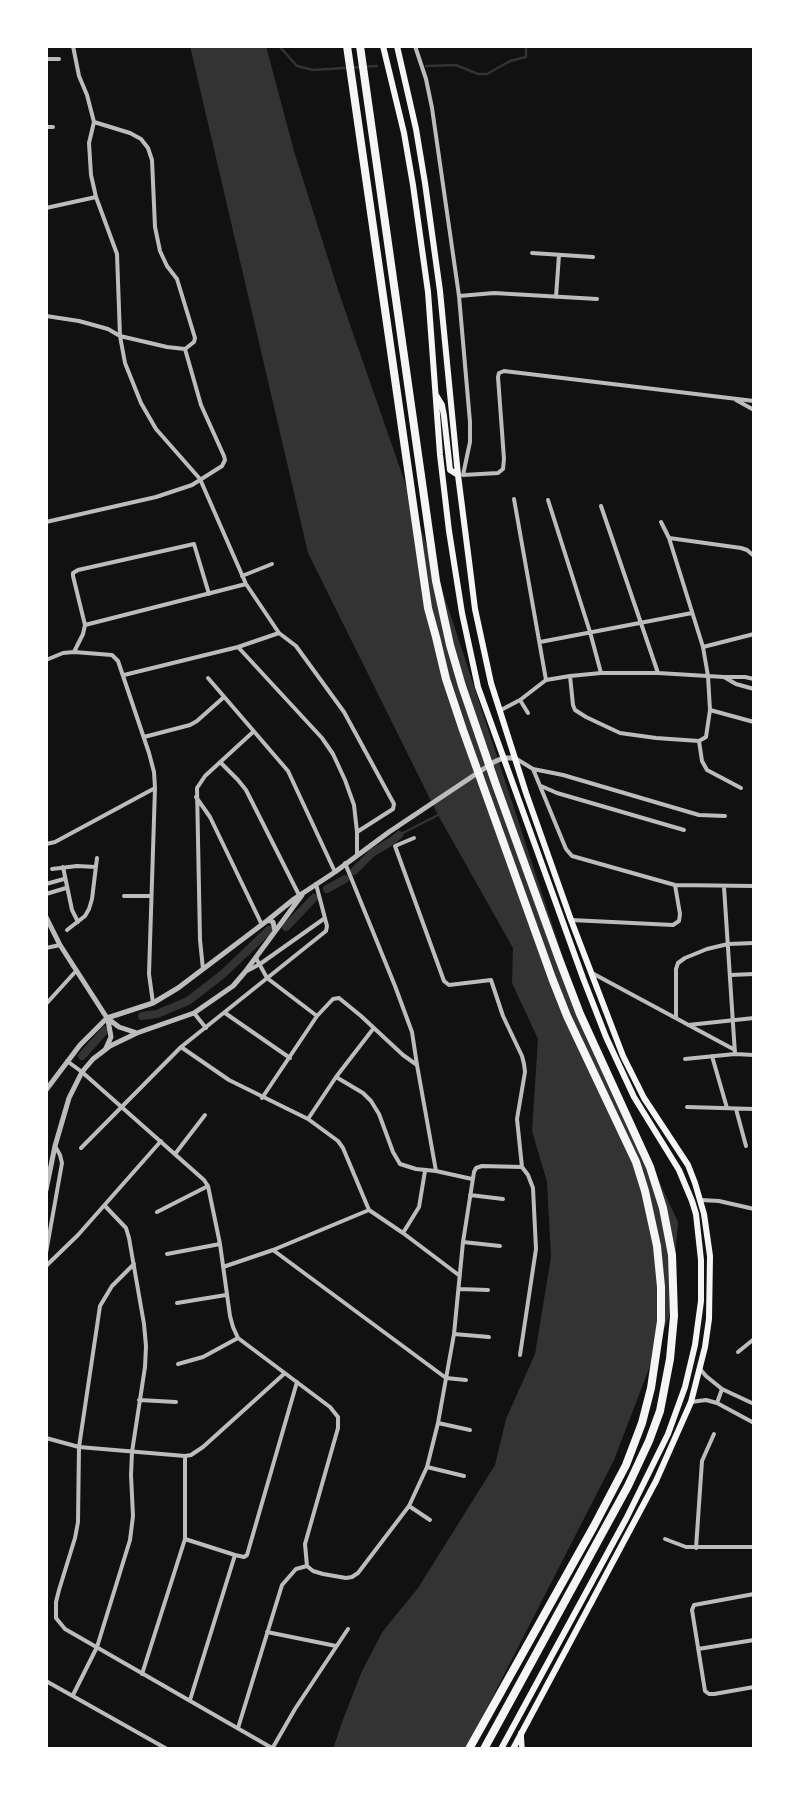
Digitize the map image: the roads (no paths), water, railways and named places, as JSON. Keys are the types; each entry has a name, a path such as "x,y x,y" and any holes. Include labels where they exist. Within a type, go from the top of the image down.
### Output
{"highway":[{"path":"347,46 427,600 440,654 463,730 552,978 567,1016 636,1162 656,1238 661,1287 661,1321 652,1388 642,1423 626,1465 594,1526 469,1749"},
{"path":"360,46 434,564 450,644 462,686 496,785 580,1014 650,1167 664,1208 672,1255 673,1335 660,1411 649,1441 628,1486 484,1749"}],"main road":[{"path":"383,46 404,132 413,185 428,292 440,455 462,613 478,687 606,1037 634,1097 679,1170 692,1201 698,1233 702,1293 700,1321 685,1386 668,1434 626,1519 501,1749"},
{"path":"397,46 416,129 425,183 440,290 475,609 491,683 515,758 590,972 636,1082 654,1116 688,1165 701,1200 710,1256 710,1298 705,1347 691,1402 656,1481 512,1749"},
{"path":"435,394 442,405 450,470 461,475"},
{"path":"521,1733 522,1749"}],"street":[{"path":"73,46 79,76 87,95 94,122 89,143 90,175 117,254 120,336 125,363 141,403 156,429 200,479 246,584 279,633 296,646 344,712 394,804 393,809 358,832"},
{"path":"415,46 426,79 432,108 459,296 470,422 470,442 461,475 498,473 503,469 504,459 498,378 499,374 504,370 702,393 754,401"},
{"path":"46,59 59,59"},
{"path":"46,316 79,321 108,328 120,336 185,349 194,342 195,338 177,279 167,266 160,251 155,226 152,160 148,148 141,139 130,133 94,122"},
{"path":"46,126 54,126"},
{"path":"46,208 96,197"},
{"path":"532,253 592,257"},
{"path":"556,297 559,255"},
{"path":"459,296 494,293 597,299"},
{"path":"46,522 156,497 192,485 220,468 224,462 224,456 201,405 185,349"},
{"path":"734,399 754,410"},
{"path":"514,499 546,680"},
{"path":"548,500 601,673"},
{"path":"601,506 658,673"},
{"path":"570,676 574,708 586,717 620,733 699,742 706,737 710,710 708,676 703,648 662,522"},
{"path":"668,538 740,548 747,550 754,556"},
{"path":"74,652 81,640 85,626 73,573 78,570 194,544 209,594"},
{"path":"242,576 272,564"},
{"path":"85,626 246,584"},
{"path":"540,642 692,613"},
{"path":"124,675 238,647 279,633"},
{"path":"703,648 754,634"},
{"path":"238,647 311,725 334,754 354,806 358,832 357,854"},
{"path":"46,660 74,652 116,657 124,675 144,737 154,772 155,788 149,974 153,1003"},
{"path":"499,711 520,700 546,680 570,676 601,673 658,673 754,679"},
{"path":"208,678 288,771 335,872"},
{"path":"724,678 736,684 754,689"},
{"path":"144,737 197,721 224,697"},
{"path":"520,700 528,713"},
{"path":"710,710 754,722"},
{"path":"203,969 200,940 196,797 198,784 253,732"},
{"path":"699,742 702,761 707,770 741,788"},
{"path":"46,1090 66,1061 89,1034 107,1018 153,1003 187,982 357,854 494,762 503,758 515,758 533,769 563,775 699,815 726,816"},
{"path":"220,762 246,790 301,896"},
{"path":"533,769 566,849 572,856 674,886 754,886"},
{"path":"541,786 557,793 684,830"},
{"path":"46,844 55,842 155,788"},
{"path":"196,797 210,817 262,925"},
{"path":"414,838 395,846 447,984 491,980 503,1016 524,1064 525,1072 517,1119 522,1167 528,1175 533,1188 536,1249 520,1355"},
{"path":"67,930 87,913 91,905 97,858"},
{"path":"345,863 396,986 412,1032 436,1171"},
{"path":"52,869 96,867"},
{"path":"62,868 72,910 78,922"},
{"path":"46,884 64,879"},
{"path":"81,1148 181,1047 326,932 328,928 316,884"},
{"path":"571,920 670,926 679,921 680,914 674,886"},
{"path":"724,887 735,1052"},
{"path":"46,894 66,888"},
{"path":"124,896 151,896"},
{"path":"46,1190 55,1146 69,1098 82,1072 92,1059 137,1033 194,1013 232,986 256,958 301,896"},
{"path":"46,916 60,945 107,1018 119,1027 137,1033"},
{"path":"245,972 260,964 324,918"},
{"path":"268,920 273,922 275,931"},
{"path":"676,1018 676,969 681,960 707,948 728,944 754,943"},
{"path":"46,948 60,945"},
{"path":"256,958 266,978 317,1016"},
{"path":"46,1004 76,971"},
{"path":"590,972 735,1052"},
{"path":"730,975 754,974"},
{"path":"262,1098 317,1016 335,998 339,998 403,1055 417,1065"},
{"path":"194,1013 206,1028"},
{"path":"225,1013 290,1058"},
{"path":"105,1050 111,1037 107,1018"},
{"path":"688,1026 754,1018"},
{"path":"308,1119 373,1029"},
{"path":"181,1047 228,1080 308,1119 334,1138 343,1148 369,1210 460,1276"},
{"path":"685,1059 735,1052 754,1055"},
{"path":"712,1056 727,1108"},
{"path":"66,1061 82,1072 161,1141 198,1174 208,1186 220,1244 232,1328 238,1338 330,1407 338,1417 338,1428 305,1544 307,1566 312,1571 340,1578 355,1576 409,1506 428,1467 454,1334 463,1242 474,1172 479,1167 522,1167"},
{"path":"336,1078 363,1093 371,1101 379,1114 393,1152 400,1164 424,1171 436,1171 472,1180"},
{"path":"687,1107 754,1109"},
{"path":"736,1109 746,1146"},
{"path":"175,1154 205,1115"},
{"path":"46,1266 62,1253 161,1141"},
{"path":"46,1253 62,1163 55,1146"},
{"path":"403,1233 419,1207 424,1171"},
{"path":"157,1212 208,1186"},
{"path":"470,1195 503,1199"},
{"path":"701,1200 719,1201 754,1209"},
{"path":"73,1696 97,1647 130,1540 133,1516 132,1452 145,1367 144,1324 126,1228 105,1206"},
{"path":"223,1266 273,1250 369,1210"},
{"path":"46,1218 52,1221"},
{"path":"463,1242 500,1246"},
{"path":"167,1254 220,1244"},
{"path":"273,1250 446,1378 466,1380"},
{"path":"134,1264 112,1286 100,1306 79,1447 78,1522 59,1590 55,1613 59,1624 272,1748 295,1709 348,1629"},
{"path":"459,1288 488,1290"},
{"path":"178,1303 226,1295"},
{"path":"454,1334 489,1337"},
{"path":"178,1364 203,1357 238,1338"},
{"path":"738,1352 754,1339"},
{"path":"700,1368 722,1390 754,1404"},
{"path":"46,1438 79,1447 191,1455 203,1447 284,1373"},
{"path":"185,1540 244,1557 250,1551 297,1382"},
{"path":"717,1404 722,1390"},
{"path":"139,1400 176,1402"},
{"path":"691,1402 706,1400 754,1423"},
{"path":"438,1423 470,1430"},
{"path":"696,1548 702,1460 714,1434"},
{"path":"142,1674 185,1540 185,1456"},
{"path":"428,1467 464,1476"},
{"path":"409,1506 430,1520"},
{"path":"665,1539 686,1547 696,1548 754,1547"},
{"path":"190,1700 235,1555"},
{"path":"238,1728 282,1585 296,1569 307,1566"},
{"path":"754,1594 694,1605 692,1610 705,1691 709,1694 714,1694 754,1687"},
{"path":"267,1632 336,1646"},
{"path":"698,1649 754,1640"},
{"path":"46,1681 167,1749"}],"waterway":[{"path":"279,46 297,66 313,70 377,66"},
{"path":"426,66 456,65 478,74 487,74 510,61 526,57 526,46"},
{"path":"399,835 438,815"},
{"path":"393,840 399,835"},
{"path":"354,871 372,853 390,842"},
{"path":"327,889 345,879"},
{"path":"286,927 314,898"},
{"path":"142,1016 157,1014 188,1001 223,974 269,930"},
{"path":"82,1056 105,1030"}]}
